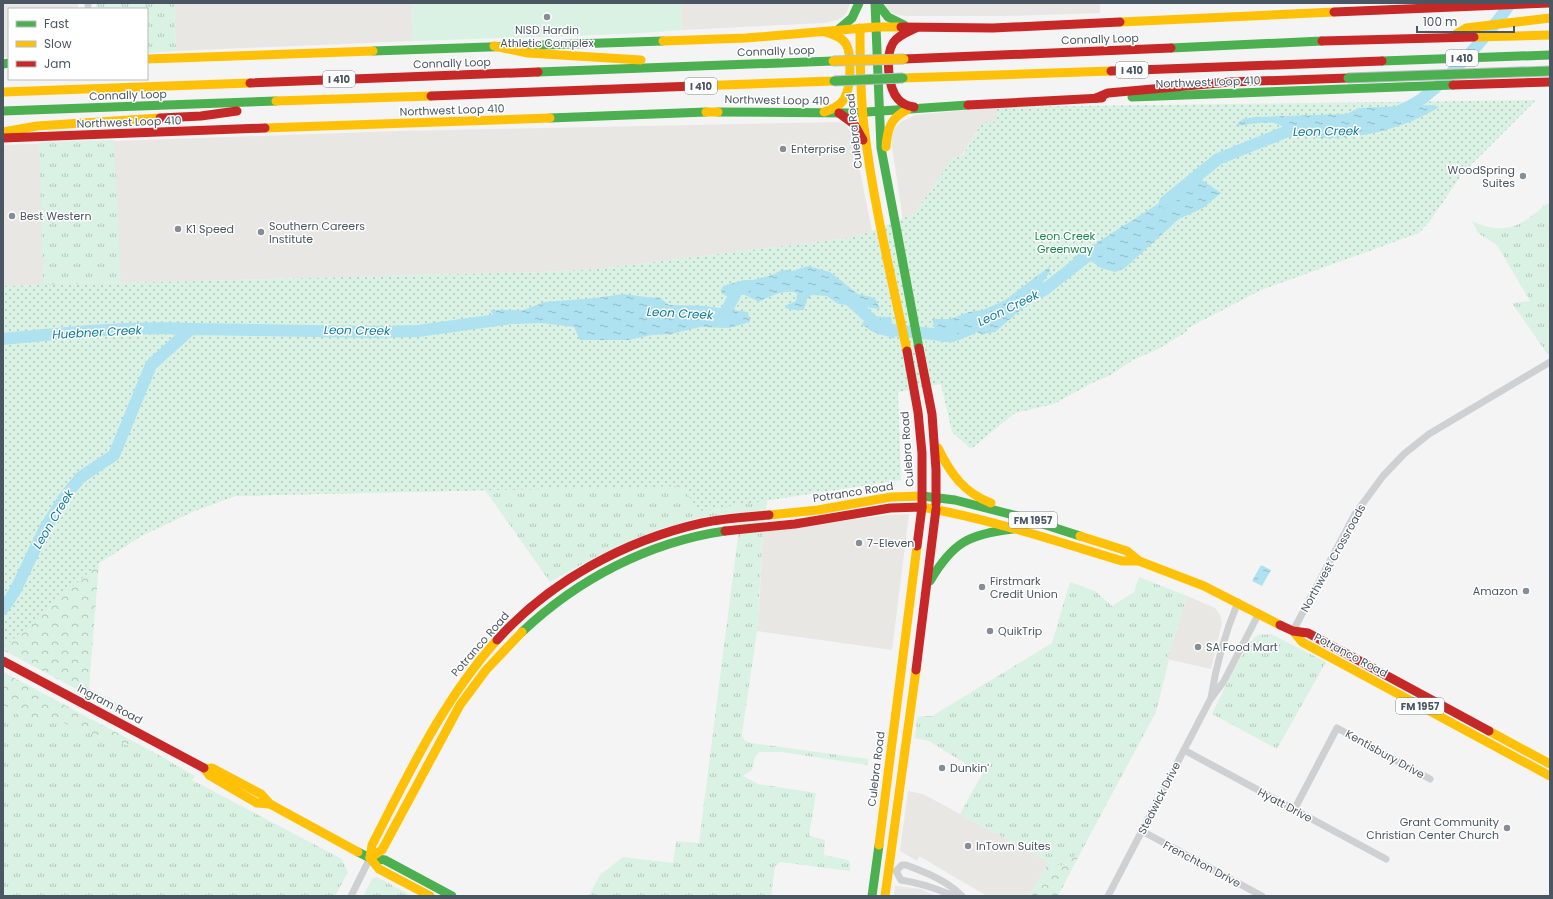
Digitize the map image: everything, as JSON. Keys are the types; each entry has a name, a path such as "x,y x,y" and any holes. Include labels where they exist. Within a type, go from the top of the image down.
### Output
{"main road":[{"name":"Culebra Road","path":"860,3 862,112 866,148 915,395 921,442 922,496 922,507 872,896"},
{"path":"829,31 843,27 852,20 860,3"},
{"path":"876,3 881,148 909,297 929,392 935,441 936,497 927,588 892,870 885,896"},
{"path":"876,3 882,12 894,21 905,25 918,27"},
{"path":"148,59 732,38 876,27 993,28 1069,26 1550,3"},
{"path":"1447,39 1466,28 1550,18"},
{"path":"917,108 902,103 893,93 891,87 889,58 890,50 894,42 899,37 918,27"},
{"path":"822,112 834,108 842,102 847,96 849,88 848,48 841,39 829,31"},
{"name":"Connally Loop","path":"3,92 1404,39 1550,35"},
{"path":"494,46 528,53 643,60 675,67"},
{"name":"I 410","path":"1377,65 1548,55"},
{"name":"Connally Loop","path":"3,111 1360,62 1377,65"},
{"path":"1377,65 1456,73 1550,71"},
{"path":"1096,98 1108,93 1212,84 1550,71"},
{"name":"Northwest Loop 410","path":"3,138 706,112 839,113 1096,98 1550,82"},
{"path":"3,132 37,126 201,116 308,100"},
{"path":"885,169 886,139 889,127 899,114 917,108"},
{"path":"839,113 856,125 866,148"},
{"path":"935,441 946,465 962,486 974,496 1008,509 1021,517"},
{"name":"Potranco Road","path":"370,858 372,844 427,740 450,700 465,678 506,630 545,596 578,573 624,548 686,527 722,520 804,512 876,498 922,496 955,500 1021,517 1127,551 1139,560"},
{"name":"Potranco Road","path":"370,858 382,850 437,746 471,688 512,639 535,618 557,601 605,571 658,547 690,538 724,531 806,522 879,509 922,507 1019,529 1122,560 1139,560"},
{"path":"722,520 724,531"},
{"path":"927,588 943,559 957,545 967,538 983,533 1019,529"},
{"path":"600,560 605,571"},
{"name":"FM 1957","path":"1139,560 1204,586 1293,631"},
{"name":"Potranco Road","path":"1293,631 1308,633 1550,764"},
{"name":"Potranco Road","path":"1293,631 1302,642 1550,776"},
{"name":"Ingram Road","path":"3,661 205,769 212,768 261,794 270,804 370,858 385,860 452,896"},
{"path":"427,740 437,746"},
{"name":"Ingram Road","path":"370,858 379,869 430,896"}],"street":[{"name":"Northwest Crossroads","path":"1293,631 1355,514 1374,487 1404,454 1429,434 1550,362"},
{"name":"Stedwick Drive","path":"1210,700 1214,677 1227,631 1238,602"},
{"name":"Stedwick Drive","path":"1108,896 1210,700 1224,681 1259,613"},
{"name":"Kentisbury Drive","path":"1294,810 1337,728 1430,779"},
{"name":"Hyatt Drive","path":"1184,750 1386,859"},
{"name":"Frenchton Drive","path":"1142,831 1262,896"},
{"path":"351,896 370,858"},
{"path":"876,867 892,870 902,865 906,865 940,879 953,887 962,896"},
{"path":"892,870 901,880 935,888 948,895 958,896"}],"shaded area":[{"path":"3,3 78,3 78,8 8,8 8,57 3,57"},
{"path":"174,3 412,3 413,41 176,51"},
{"path":"681,3 850,3 847,12 843,17 824,23 682,30"},
{"path":"884,3 1100,3 1100,13 1005,16 909,16 896,15 889,11"},
{"path":"997,107 998,122 987,122 980,126 962,155 953,158 914,214 903,219 891,140 895,128 901,122 915,115"},
{"path":"839,122 846,125 853,136 872,231 850,238 597,269 543,272 3,286 3,145 400,131"},
{"path":"909,514 892,650 757,631 763,532 886,515"},
{"path":"1187,596 1215,608 1220,615 1222,623 1211,669 1167,659"},
{"path":"908,791 923,794 1049,862 1029,896 987,896 919,856 917,861 900,851"},
{"path":"895,886 921,889 935,896 894,896"}],"green space":[{"path":"96,3 174,3 176,51 148,53 148,8 96,8"},
{"name":"NISD Hardin Athletic Complex","path":"412,3 681,3 682,30 626,34 413,41"},
{"name":"Leon Creek Greenway","path":"1536,100 1462,174 1430,221 1419,233 1261,290 1186,329 1188,331 1158,349 1133,360 1109,376 1092,383 1054,404 1015,413 971,449 952,432 941,384 898,392 901,480 699,511 682,486 235,496 192,512 143,535 99,563 3,648 3,286 543,272 597,269 850,238 914,214 953,158 963,155 980,126 987,122 997,122 997,107"},
{"path":"114,140 121,283 43,285 39,142"},
{"path":"1546,204 1550,204 1550,354 1548,355 1512,303 1530,301 1497,245 1478,233 1472,221 1483,226 1494,228 1512,227 1537,212"},
{"path":"3,394 770,480 763,532 757,631 742,736 745,740 751,743 868,759 868,765 781,752 759,752 755,757 752,770 743,776 758,784 816,793 809,836 825,840 824,855 848,860 850,863 850,871 780,862 775,866 771,896 589,896 600,875 623,857 673,863 676,841 699,843 740,512 694,519 645,535 613,549 550,582 485,490 235,496 192,512 143,535 99,563 3,535"},
{"path":"99,563 89,688 131,711 125,715 3,650 3,627"},
{"path":"1139,577 1187,596 1167,659 1169,660 1156,712 1082,850 1062,866 1049,862 960,814 982,774 929,741 915,738 917,718 920,716 932,716 1052,643 1070,582 1095,591 1112,606 1134,592"},
{"path":"1271,634 1326,662 1277,749 1212,714 1226,684 1247,648 1258,635"},
{"path":"3,672 155,753 103,738 48,717 17,717 13,706 3,708"},
{"path":"13,705 18,717 48,717 103,738 155,753 195,776 192,780 342,859 348,872 335,896 3,896 3,708"},
{"path":"1082,850 1058,896 1029,896 1049,862 1062,866"},
{"path":"377,877 412,896 363,896 372,879"}],"water":[{"path":"1433,105 1439,107 1425,115 1392,128 1375,133 1339,138 1305,136 1274,123 1235,126 1243,119 1255,117 1347,114 1358,108"},
{"path":"1199,178 1221,193 1203,208 1179,219 1125,268 1115,272 1101,268 1089,260 1081,259 1072,261 1082,248 1090,248"},
{"path":"808,266 830,272 858,294 875,298 880,309 838,304 827,296 812,295 807,299 804,310 795,310 785,308 787,305 796,301 797,293 788,292 773,295 759,302 743,294 730,298 721,293 723,286 744,280 753,280 772,275 782,270 792,271"},
{"path":"1049,267 1050,271 1034,297 995,332 981,334 977,332 963,339 949,342 938,341 932,319 951,319 969,312 983,310 1005,300"},
{"path":"623,294 654,298 659,297 669,305 705,306 748,312 750,322 729,328 700,327 671,334 652,335 628,340 580,340 574,327 542,323 516,324 498,322 490,310 523,310 545,302 596,298"},
{"path":"867,316 891,317 895,339 871,331 862,324"},
{"path":"1261,565 1271,570 1262,586 1252,581"}],"waterway":[{"name":"Leon Creek","path":"1396,113 1423,98 1447,77 1481,41 1511,3"},
{"name":"Leon Creek","path":"1165,202 1218,159 1288,131 1306,131"},
{"name":"Leon Creek","path":"1021,302 1044,290 1095,250"},
{"name":"Leon Creek","path":"714,314 724,315 738,289 744,288"},
{"name":"Leon Creek","path":"844,295 882,329 952,336"},
{"name":"Leon Creek","path":"3,609 15,591 45,528 66,495 81,477 114,455 151,365 191,329 372,332 418,331 512,318"},
{"name":"Huebner Creek","path":"3,339 121,329 191,329"}],"traffic: fast":[{"path":"839,29 852,18 859,3"},
{"path":"875,3 876,27"},
{"path":"877,3 888,17 904,25"},
{"path":"876,27 881,148 919,348"},
{"path":"373,51 663,41"},
{"path":"1171,48 1322,41"},
{"path":"1382,61 1550,55"},
{"path":"538,72 833,61"},
{"path":"3,64 8,63"},
{"path":"1348,78 1550,71"},
{"path":"834,81 903,78"},
{"path":"1132,97 1453,85"},
{"path":"3,111 276,101"},
{"path":"718,112 852,113 968,105"},
{"path":"550,118 706,112"},
{"path":"922,496 955,500 1021,517 1080,536"},
{"path":"930,581 946,557 964,542 973,537 1013,529"},
{"path":"522,632 567,595 616,566 669,544 697,536 725,531"},
{"path":"872,896 879,845"},
{"path":"358,852 370,858 385,860 452,896"}],"traffic: slow":[{"path":"1120,22 1334,12"},
{"path":"1451,37 1466,28 1550,18"},
{"path":"663,41 746,38 876,27 901,27"},
{"path":"860,28 862,101 872,183 907,351"},
{"path":"824,112 838,105 844,99 848,88 850,72 849,55 846,44 834,35 825,32"},
{"path":"1474,37 1550,35"},
{"path":"494,46 528,53 641,60"},
{"path":"148,59 373,51"},
{"path":"833,61 904,59"},
{"path":"903,78 1111,71"},
{"path":"695,86 834,81"},
{"path":"3,92 250,83"},
{"path":"276,101 431,96"},
{"path":"886,147 887,135 891,125 897,116 907,110"},
{"path":"706,112 718,112"},
{"path":"3,132 37,126 160,118"},
{"path":"265,128 550,118"},
{"path":"938,448 953,474 959,481 973,494 991,503"},
{"path":"769,515 818,510 891,497 922,496"},
{"path":"922,507 998,524 1122,561 1139,561"},
{"path":"1080,536 1127,551 1139,561 1204,586 1280,625"},
{"path":"879,845 917,546"},
{"path":"1293,631 1302,642 1550,776"},
{"path":"370,858 382,850 460,705 486,670 522,632"},
{"path":"370,858 372,845 443,712 460,687 497,640"},
{"path":"885,896 916,670"},
{"path":"1489,731 1550,764"},
{"path":"204,768 209,775 257,803 270,804"},
{"path":"205,769 212,768 261,794 270,804 358,852"},
{"path":"370,858 379,869 430,896"}],"traffic: jam":[{"path":"1334,12 1550,3"},
{"path":"901,27 993,28 1120,22"},
{"path":"914,107 907,105 898,99 892,87 888,64 891,49 895,40 903,34 916,28"},
{"path":"1322,41 1474,37"},
{"path":"904,59 1171,48"},
{"path":"1111,71 1382,61"},
{"path":"250,83 538,72"},
{"path":"1096,98 1108,93 1230,82 1348,78"},
{"path":"1453,85 1550,82"},
{"path":"431,96 695,86"},
{"path":"968,105 1102,98"},
{"path":"160,118 201,116 237,111"},
{"path":"839,113 854,124 863,140"},
{"path":"3,138 265,128"},
{"path":"919,348 932,414 936,470 936,504"},
{"path":"907,351 918,412 922,453 922,507"},
{"path":"725,531 795,524 890,508 922,507 917,546"},
{"path":"916,670 936,509"},
{"path":"497,640 541,599 591,566 618,552 645,540 674,530 710,521 769,515"},
{"path":"1280,625 1293,631 1308,633 1489,731"},
{"path":"3,661 204,768"}],"place":[{"name":"NISD Hardin Athletic Complex","path":"547,17"},
{"name":"Enterprise","path":"783,149"},
{"name":"WoodSpring Suites","path":"1523,176"},
{"name":"Best Western","path":"12,216"},
{"name":"K1 Speed","path":"178,229"},
{"name":"Southern Careers Institute","path":"261,232"},
{"name":"7-Eleven","path":"859,543"},
{"name":"Firstmark Credit Union","path":"982,587"},
{"name":"Amazon","path":"1526,591"},
{"name":"QuikTrip","path":"990,631"},
{"name":"SA Food Mart","path":"1198,647"},
{"name":"Dunkin'","path":"942,768"},
{"name":"Grant Community Christian Center Church","path":"1507,828"},
{"name":"InTown Suites","path":"968,846"}]}
